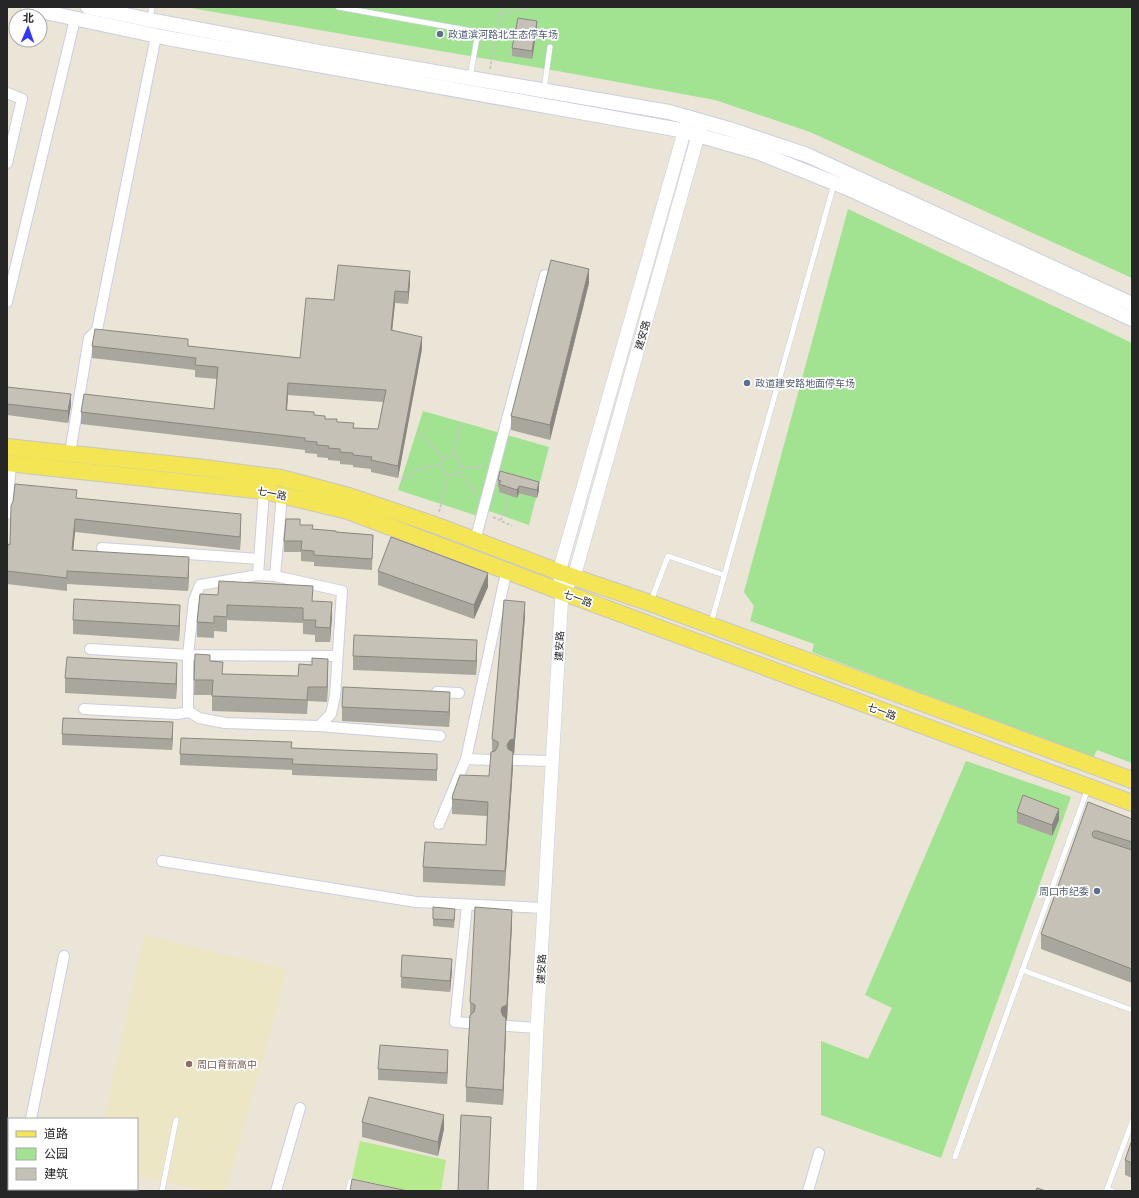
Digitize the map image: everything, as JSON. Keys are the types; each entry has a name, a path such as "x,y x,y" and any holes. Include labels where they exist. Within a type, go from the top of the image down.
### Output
{"main road":[{"path":"28,7 75,19 156,36 693,126 730,129 807,155 1132,304"},
{"path":"88,7 151,14 470,78 669,112 693,126 834,183 1132,319"},
{"name":"七一路","path":"7,447 198,467 281,478 348,496 435,525 566,575 650,603 1132,780"},
{"name":"七一路","path":"9,463 264,491 348,511 562,592 1132,803"}],"street":[{"path":"7,302 75,19"},
{"path":"70,453 89,338 97,330 156,36"},
{"path":"7,93 22,99 7,163"},
{"name":"建安路","path":"530,1191 562,592 693,126"},
{"path":"475,540 545,275"},
{"path":"7,514 9,463"},
{"path":"258,575 264,491"},
{"path":"275,576 282,495"},
{"path":"102,548 259,559"},
{"path":"439,824 466,759 506,573"},
{"path":"319,726 331,714 335,696 339,689 337,656 342,591 275,576 258,575 200,585 194,600 188,654 188,710 199,718 225,723 319,726 440,736"},
{"path":"90,649 188,654 337,656"},
{"path":"428,692 458,693"},
{"path":"84,709 176,714 190,712"},
{"path":"466,759 492,760"},
{"path":"513,760 552,762"},
{"path":"162,861 416,902 544,908"},
{"path":"467,905 455,1022 469,1023"},
{"path":"30,1118 64,956"},
{"path":"507,1026 538,1028"},
{"path":"276,1191 300,1108"},
{"path":"808,1191 819,1153"}],"lane":[{"path":"338,7 478,32 470,78"},
{"path":"544,91 550,47"},
{"path":"710,626 834,183"},
{"path":"650,603 668,556 724,576"},
{"path":"955,1157 1088,787"},
{"path":"1022,970 1132,1010"},
{"path":"162,1191 176,1120"},
{"path":"1112,1191 1107,1189 1132,1122"},
{"path":"348,1191 351,1181"}],"path":[{"path":"487,81 500,15 503,7"},
{"path":"500,15 516,10 534,7"},
{"path":"453,455 461,422"},
{"path":"417,431 443,458"},
{"path":"448,455 458,457 461,462 461,467 458,472 454,475 444,473 441,468 443,458 448,455"},
{"path":"461,467 479,467 495,462"},
{"path":"402,479 422,468 441,464"},
{"path":"458,472 475,491 482,513 512,526"},
{"path":"435,525 448,475"},
{"path":"501,520 508,497"}],"shaded area":[{"name":"周口育新高中","path":"144,935 286,969 277,1008 226,1191 209,1191 138,1176 138,1118 104,1118"}],"green space":[{"path":"185,7 1132,7 1132,278 810,132 715,100 563,72"},
{"path":"848,209 1132,343 1132,763 1097,750 1093,758 812,652 814,644 750,621 754,606 744,592"},
{"path":"423,411 549,447 529,525 486,510 484,518 398,490"},
{"path":"966,761 1071,797 941,1158 821,1115 821,1041 868,1059 892,1008 865,995"},
{"path":"360,1141 446,1160 441,1191 409,1191 352,1178"}],"building":[{"path":"518,18 537,21 532,51 512,48"},
{"path":"551,260 589,269 550,425 511,416"},
{"path":"338,265 410,271 408,292 395,291 391,330 422,337 398,466 371,460 372,457 340,452 340,449 317,445 317,442 305,441 305,438 81,412 84,394 214,409 218,367 195,365 196,358 92,346 95,329 188,339 188,346 300,358 306,298 334,300","holes":["288,383 386,390 378,429 353,428 354,423 337,422 337,419 325,419 325,416 314,415 314,412 286,410"]},
{"path":"7,387 71,394 68,411 7,404"},
{"path":"500,471 539,482 537,490 519,486 517,490 499,484 501,481 498,480"},
{"path":"15,484 77,490 76,498 241,514 240,537 75,519 72,550 189,557 188,578 67,571 67,578 7,571 8,544 10,545 11,506"},
{"path":"286,519 300,519 300,525 313,525 312,529 373,535 372,559 314,555 314,551 301,550 302,541 284,541"},
{"path":"391,537 488,573 474,605 378,571"},
{"path":"219,581 313,586 312,601 332,602 330,628 315,627 316,620 303,620 303,608 227,605 227,617 214,616 214,623 197,622 200,594 218,595"},
{"path":"74,599 180,605 179,626 73,620"},
{"path":"504,600 525,602 514,739 510,740 507,745 508,749 513,752 505,871 423,867 425,842 486,845 488,802 452,799 460,775 489,776 491,752 495,751 498,746 498,742 492,739"},
{"path":"354,635 477,640 476,661 353,656"},
{"path":"195,654 210,655 210,661 223,662 222,674 298,676 299,664 312,665 312,658 328,659 327,687 308,687 307,700 212,696 213,680 194,680"},
{"path":"67,657 177,663 176,684 65,678"},
{"path":"343,687 450,692 449,712 342,707"},
{"path":"63,718 173,722 172,739 62,734"},
{"path":"181,738 292,742 291,748 437,754 437,770 292,764 293,759 180,754"},
{"path":"1023,795 1059,809 1052,825 1017,812"},
{"name":"周口市纪委","path":"1088,802 1132,819 1132,842 1097,831 1092,833 1093,837 1095,838 1132,850 1132,969 1041,934"},
{"path":"433,907 455,909 454,920 433,919"},
{"path":"475,907 512,910 507,1005 502,1007 501,1011 503,1016 506,1018 503,1090 466,1087 470,1015 474,1012 475,1008 475,1005 470,1002"},
{"path":"402,955 452,959 450,981 401,977"},
{"path":"380,1045 448,1050 447,1073 378,1069"},
{"path":"369,1097 444,1115 438,1142 362,1122"},
{"path":"461,1115 491,1117 488,1191 458,1191"},
{"path":"7,1119 8,1119 8,1144"},
{"path":"1132,1140 1132,1163 1125,1160"},
{"path":"352,1179 408,1191 350,1191"},
{"path":"1037,1188 1046,1191 1036,1191"}],"place":[{"name":"政道滨河路北生态停车场","path":"440,34"},
{"name":"政道建安路地面停车场","path":"747,383"},
{"name":"周口市纪委","path":"1097,891"},
{"name":"周口育新高中","path":"189,1064"}]}
